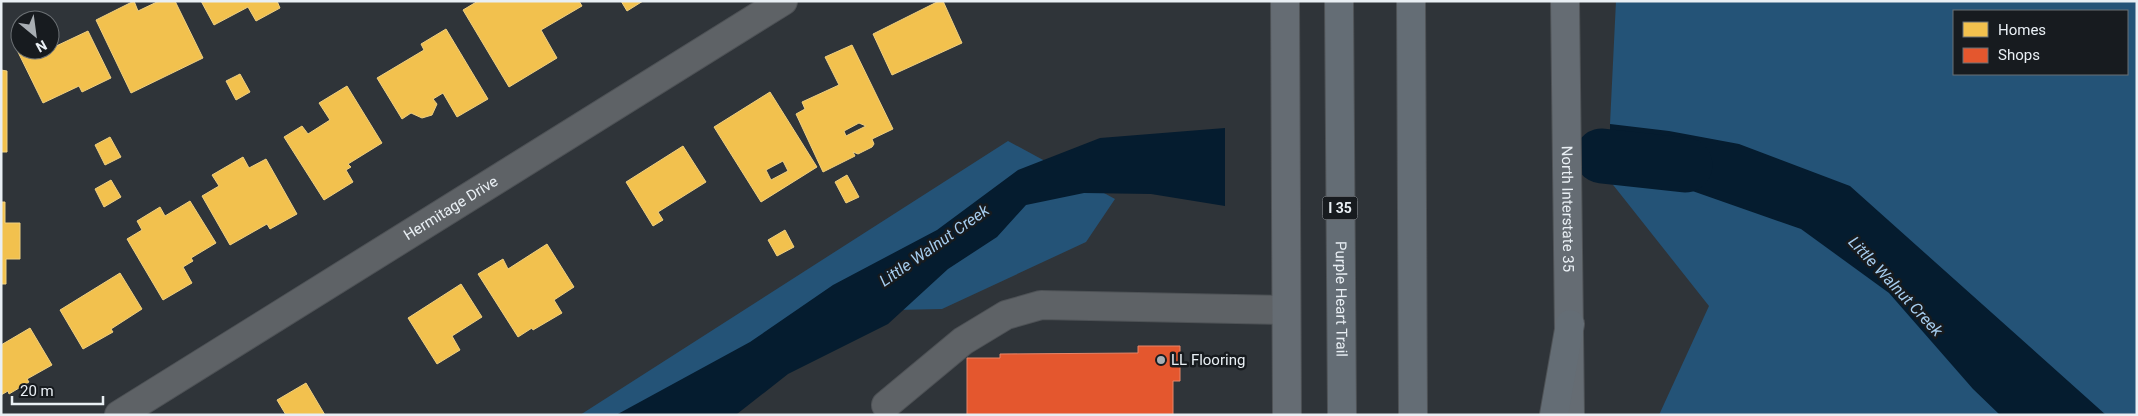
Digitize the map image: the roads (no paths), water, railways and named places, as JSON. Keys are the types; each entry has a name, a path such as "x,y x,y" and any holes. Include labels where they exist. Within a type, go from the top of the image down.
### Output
{"highway":[{"name":"Purple Heart Trail","path":"1339,1 1342,415"},
{"path":"1411,1 1413,415"},
{"path":"1554,415 1570,324"}],"main road":[{"path":"1285,1 1287,415"},
{"name":"North Interstate 35","path":"1565,1 1570,415"}],"street":[{"name":"Hermitage Drive","path":"119,415 783,1"},
{"path":"886,405 963,341 1006,315 1041,305 1286,310"}],"water":[{"path":"1610,124 1669,131 1739,144 1850,186 2106,415 2000,415 1973,389 1889,293 1801,229 1681,187 1610,181"},
{"path":"1225,128 1225,206 1151,194 1084,193 1026,205 997,237 948,269 888,324 788,374 737,414 616,415 750,342 833,285 937,230 1018,170 1100,138"}],"waterway":[{"name":"Little Walnut Creek","path":"1602,156 1685,165"}],"place":[{"name":"LL Flooring","path":"1161,360"}]}
